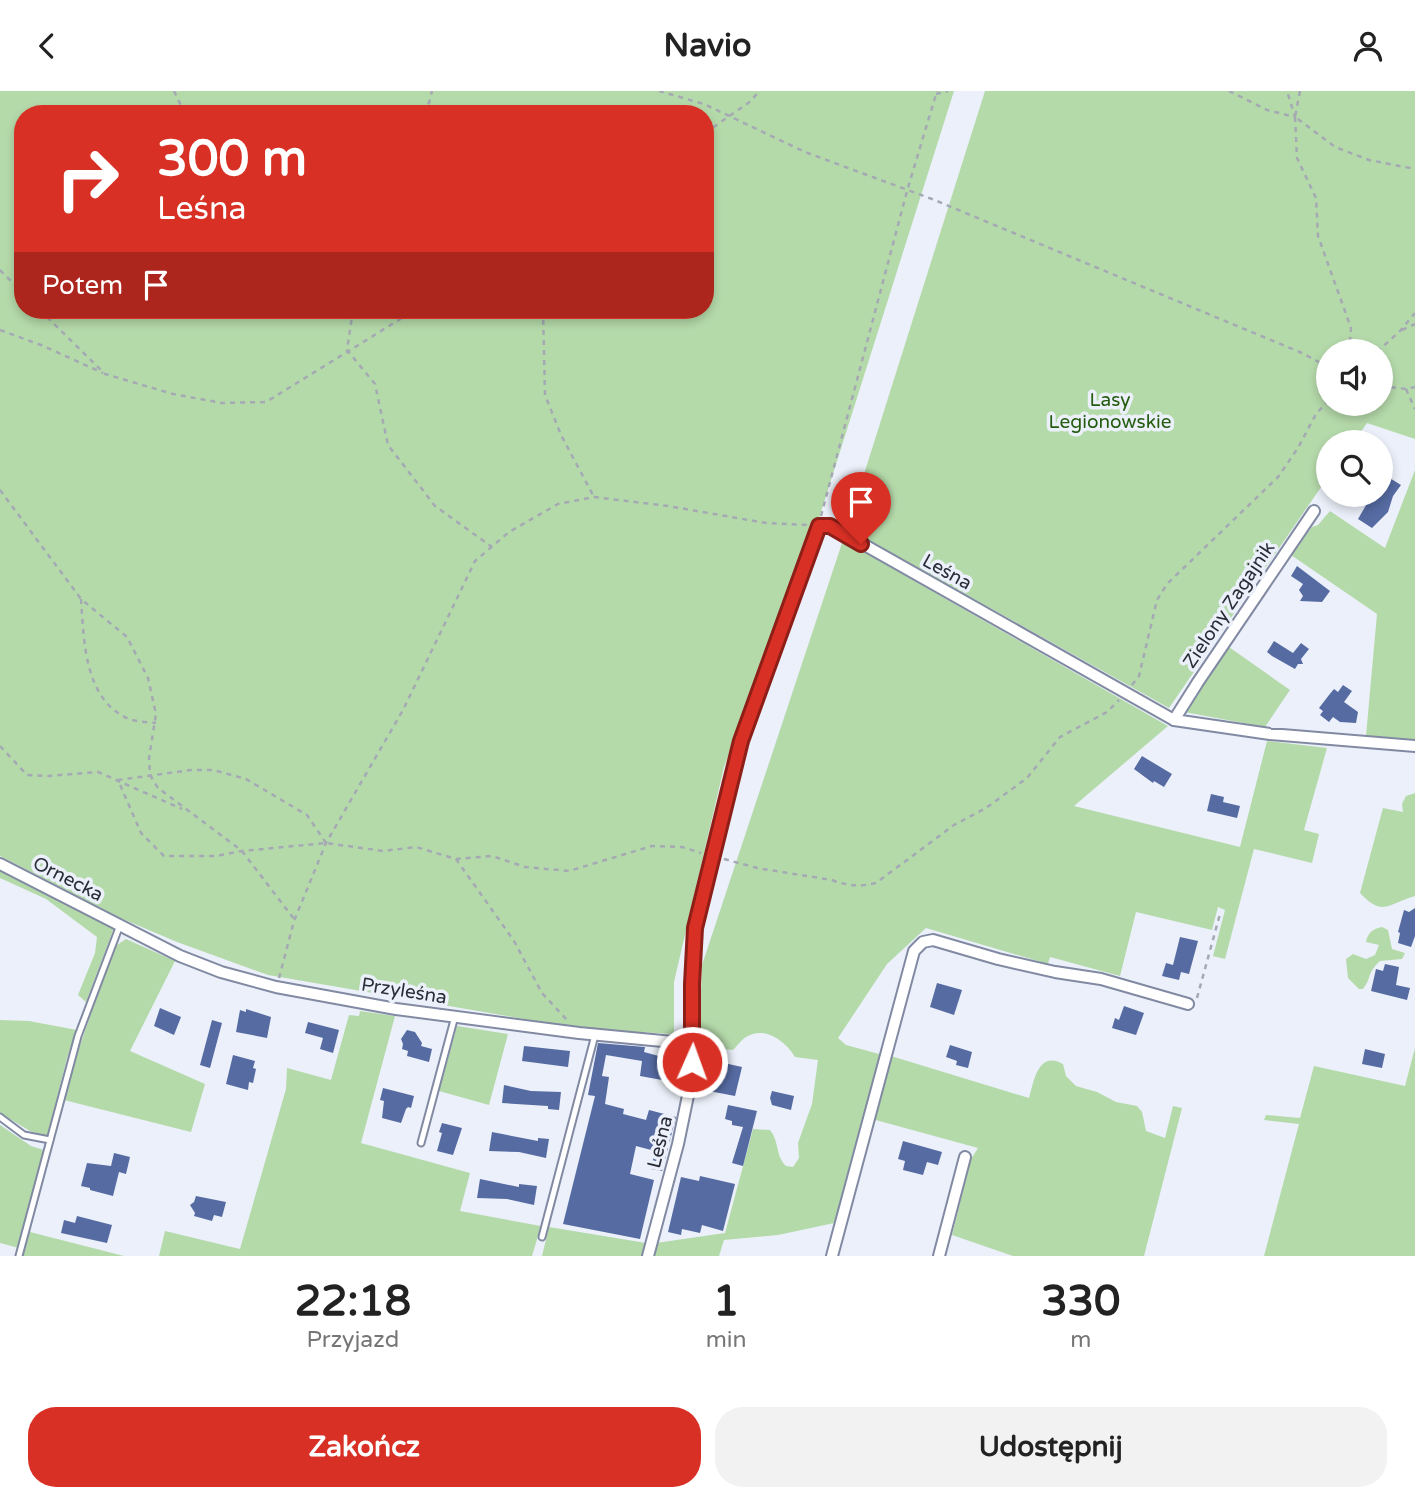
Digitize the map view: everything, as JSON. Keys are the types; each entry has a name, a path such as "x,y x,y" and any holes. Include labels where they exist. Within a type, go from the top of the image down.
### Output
{"street":[{"name":"Zielony Zagajnik","path":"1174,720 1314,511"},
{"name":"Leśna","path":"648,1256 685,1114 694,1044 692,984 695,928 741,741 819,526 830,526 838,530 1174,720 1270,734 1415,746"},
{"name":"Ornecka","path":"0,865 120,925"},
{"name":"Przyleśna","path":"120,925 180,956 221,972 276,988 396,1009 594,1035 694,1044"},
{"path":"832,1256 914,951 923,942 933,940 998,959 1101,979 1188,1003"},
{"path":"939,1256 965,1157"}],"lane":[{"path":"19,1256 78,1036 120,925"},
{"path":"421,1143 455,1016"},
{"path":"542,1237 594,1035"},
{"path":"0,1117 24,1135 50,1140"}],"path":[{"path":"659,91 706,105"},
{"path":"714,127 751,101 759,91"},
{"path":"276,988 295,921 326,843 403,710 475,561 509,532 558,503 594,497 668,506 766,523 819,526 907,191 936,92 948,91"},
{"path":"1229,91 1267,110 1295,117 1335,148 1369,160 1415,169"},
{"path":"1287,91 1295,117"},
{"path":"1300,91 1295,117 1297,158 1316,198 1318,236 1350,328 1350,339"},
{"path":"714,109 805,152 942,203 1277,342 1316,361"},
{"path":"0,270 14,284"},
{"path":"1391,339 1415,313"},
{"path":"49,319 105,374"},
{"path":"352,319 347,350 375,384 388,445 435,506 492,547"},
{"path":"0,330 105,374 173,394 222,403 265,402 400,319"},
{"path":"543,319 545,395 561,435 594,497"},
{"path":"1400,331 1415,324"},
{"path":"1393,388 1415,387"},
{"path":"1405,389 1415,409"},
{"path":"118,780 141,833 164,856 216,856 326,843 383,851 416,847 456,859 492,856 525,867 569,871 652,846 682,847 714,858 832,880 844,885 862,886 876,883 954,825 986,808 1027,778 1060,737 1107,712 1126,693 1139,676 1157,600 1167,584 1278,477 1298,448 1316,414"},
{"path":"0,490 81,600 107,618 127,637 148,678 156,723 149,758 150,775 158,788 243,851 295,921"},
{"path":"81,600 84,645 94,683 110,708 131,720 156,723"},
{"path":"0,746 27,775 98,772 186,810"},
{"path":"118,780 170,772 213,770 246,779 307,815 326,843"},
{"path":"456,859 514,941 542,993 579,1033"},
{"path":"1188,1003 1196,999 1200,992 1220,914"}],"green space":[{"path":"0,91 954,91 819,518 724,767 674,982 674,1034 582,1029 268,975 118,917 0,856"},
{"name":"Lasy Legionowskie","path":"985,91 1415,91 1415,439 1367,423 1362,430 1316,430 1316,494 1169,708 847,528"},
{"path":"1415,470 1415,741 1366,736 1377,614 1291,555 1312,527 1318,525 1330,511 1385,548"},
{"path":"843,540 1168,726 1074,806 1240,847 1267,741 1327,748 1304,830 1319,834 1312,863 1254,849 1225,959 1213,956 1225,910 1218,907 1212,930 1136,912 1120,976 1050,957 1048,964 926,928 887,964 838,1038 846,1045 883,1055 839,1222 778,1235 724,1240 719,1256 652,1256 656,1243 725,1233 753,1129 770,1130 780,1158 786,1166 793,1167 799,1158 798,1143 812,1104 818,1060 795,1057 781,1041 760,1033 746,1037 733,1050 699,1046 702,965"},
{"path":"1229,647 1290,690 1265,727 1184,712"},
{"path":"1415,793 1415,896 1381,907 1368,901 1360,893 1383,808 1403,812 1402,804 1406,796"},
{"path":"0,870 114,928 86,1002 78,995 95,953 97,937 46,899 0,878"},
{"path":"1382,927 1388,930 1392,949 1405,953 1402,959 1380,961 1363,989 1359,989 1348,978 1346,959 1353,954 1366,959 1375,955 1379,945 1366,942 1371,931"},
{"path":"126,939 175,961 130,1051 205,1084 191,1132 64,1100 114,947"},
{"path":"360,1011 395,1016 361,1143 470,1173 460,1211 541,1226 532,1256 159,1256 165,1231 240,1249 286,1089 287,1068 331,1080 349,1015 359,1016"},
{"path":"0,1020 29,1021 77,1030 47,1137 30,1131 0,1113"},
{"path":"457,1026 508,1034 489,1105 439,1091"},
{"path":"1415,1048 1415,1256 1264,1256 1299,1124 1264,1120 1266,1115 1300,1118 1314,1066 1405,1086"},
{"path":"891,1056 1029,1098 1038,1069 1048,1061 1055,1061 1063,1064 1066,1076 1076,1086 1097,1092 1116,1102 1137,1106 1142,1112 1146,1131 1165,1138 1173,1106 1182,1108 1144,1256 1013,1256 952,1235 971,1159 978,1148 872,1119"},
{"path":"0,1125 31,1146 44,1150 19,1248 0,1243"},
{"path":"549,1227 646,1243 643,1256 542,1256"},
{"path":"30,1232 124,1256 23,1256"}],"building":[{"path":"1393,480 1401,485 1393,496"},
{"path":"1365,507 1390,507 1372,528 1358,519"},
{"path":"1297,566 1330,591 1322,602 1300,601 1303,596 1299,590 1303,584 1291,576"},
{"path":"1274,641 1293,653 1301,643 1309,649 1301,659 1303,664 1298,664 1295,669 1272,656 1267,652"},
{"path":"1343,685 1352,691 1344,702 1358,712 1356,723 1340,722 1333,717 1329,722 1320,715 1323,711 1319,708 1334,689 1338,692"},
{"path":"1142,756 1172,774 1164,787 1154,781 1153,783 1134,769"},
{"path":"1211,794 1224,797 1223,802 1240,806 1237,818 1207,811"},
{"path":"1415,908 1415,936 1411,947 1398,943 1398,932 1404,910 1409,912"},
{"path":"1180,937 1198,941 1189,974 1181,972 1179,980 1162,976 1166,963 1173,965"},
{"path":"1385,964 1399,967 1396,985 1410,988 1407,1000 1371,991 1376,969 1383,971"},
{"path":"937,983 962,990 954,1015 930,1007"},
{"path":"1124,1006 1144,1013 1136,1035 1112,1028 1115,1018 1119,1020"},
{"path":"160,1008 181,1017 174,1035 154,1026"},
{"path":"246,1009 271,1017 267,1038 236,1032 240,1010 246,1012"},
{"path":"212,1020 222,1023 210,1068 200,1065"},
{"path":"308,1022 339,1030 333,1053 320,1049 323,1038 305,1033"},
{"path":"407,1030 415,1032 422,1043 421,1046 432,1049 429,1062 407,1056 408,1051 402,1049 401,1039"},
{"path":"598,1043 645,1047 644,1052 666,1058 662,1080 640,1076 642,1061 606,1055 602,1076 609,1077 605,1104 624,1109 623,1114 646,1120 649,1110 676,1117 662,1171 651,1169 655,1151 636,1146 630,1174 654,1180 640,1239 563,1224 595,1096 588,1095"},
{"path":"950,1045 972,1052 968,1068 956,1065 957,1061 946,1057"},
{"path":"524,1046 570,1051 568,1067 522,1061"},
{"path":"1365,1049 1385,1054 1382,1068 1362,1064"},
{"path":"233,1055 255,1061 253,1083 249,1082 248,1090 226,1084"},
{"path":"715,1061 742,1067 735,1096 709,1091"},
{"path":"504,1085 531,1091 561,1092 559,1110 548,1109 548,1106 502,1103"},
{"path":"383,1088 414,1096 411,1108 406,1109 401,1123 382,1118 384,1101 380,1100"},
{"path":"772,1091 794,1096 791,1110 772,1105"},
{"path":"728,1105 757,1111 743,1166 732,1163 743,1127 732,1125 732,1121 725,1119"},
{"path":"442,1123 462,1128 453,1155 437,1151"},
{"path":"492,1132 538,1141 538,1138 549,1139 546,1158 519,1152 489,1151"},
{"path":"903,1141 942,1152 938,1165 927,1162 923,1175 903,1170 905,1161 898,1159"},
{"path":"114,1153 130,1157 126,1174 119,1172 113,1196 81,1186 87,1163 111,1166"},
{"path":"700,1176 735,1184 723,1231 702,1225 700,1233 682,1229 681,1235 668,1232 681,1177 699,1181"},
{"path":"480,1179 519,1187 519,1184 537,1186 534,1205 507,1199 477,1198"},
{"path":"196,1196 226,1202 222,1217 214,1215 212,1221 194,1216 190,1205"},
{"path":"77,1216 112,1225 107,1243 61,1233 64,1220 75,1223"}],"route":[{"path":"692,1062 695,928 741,741 819,526 830,526 861,544"}]}
